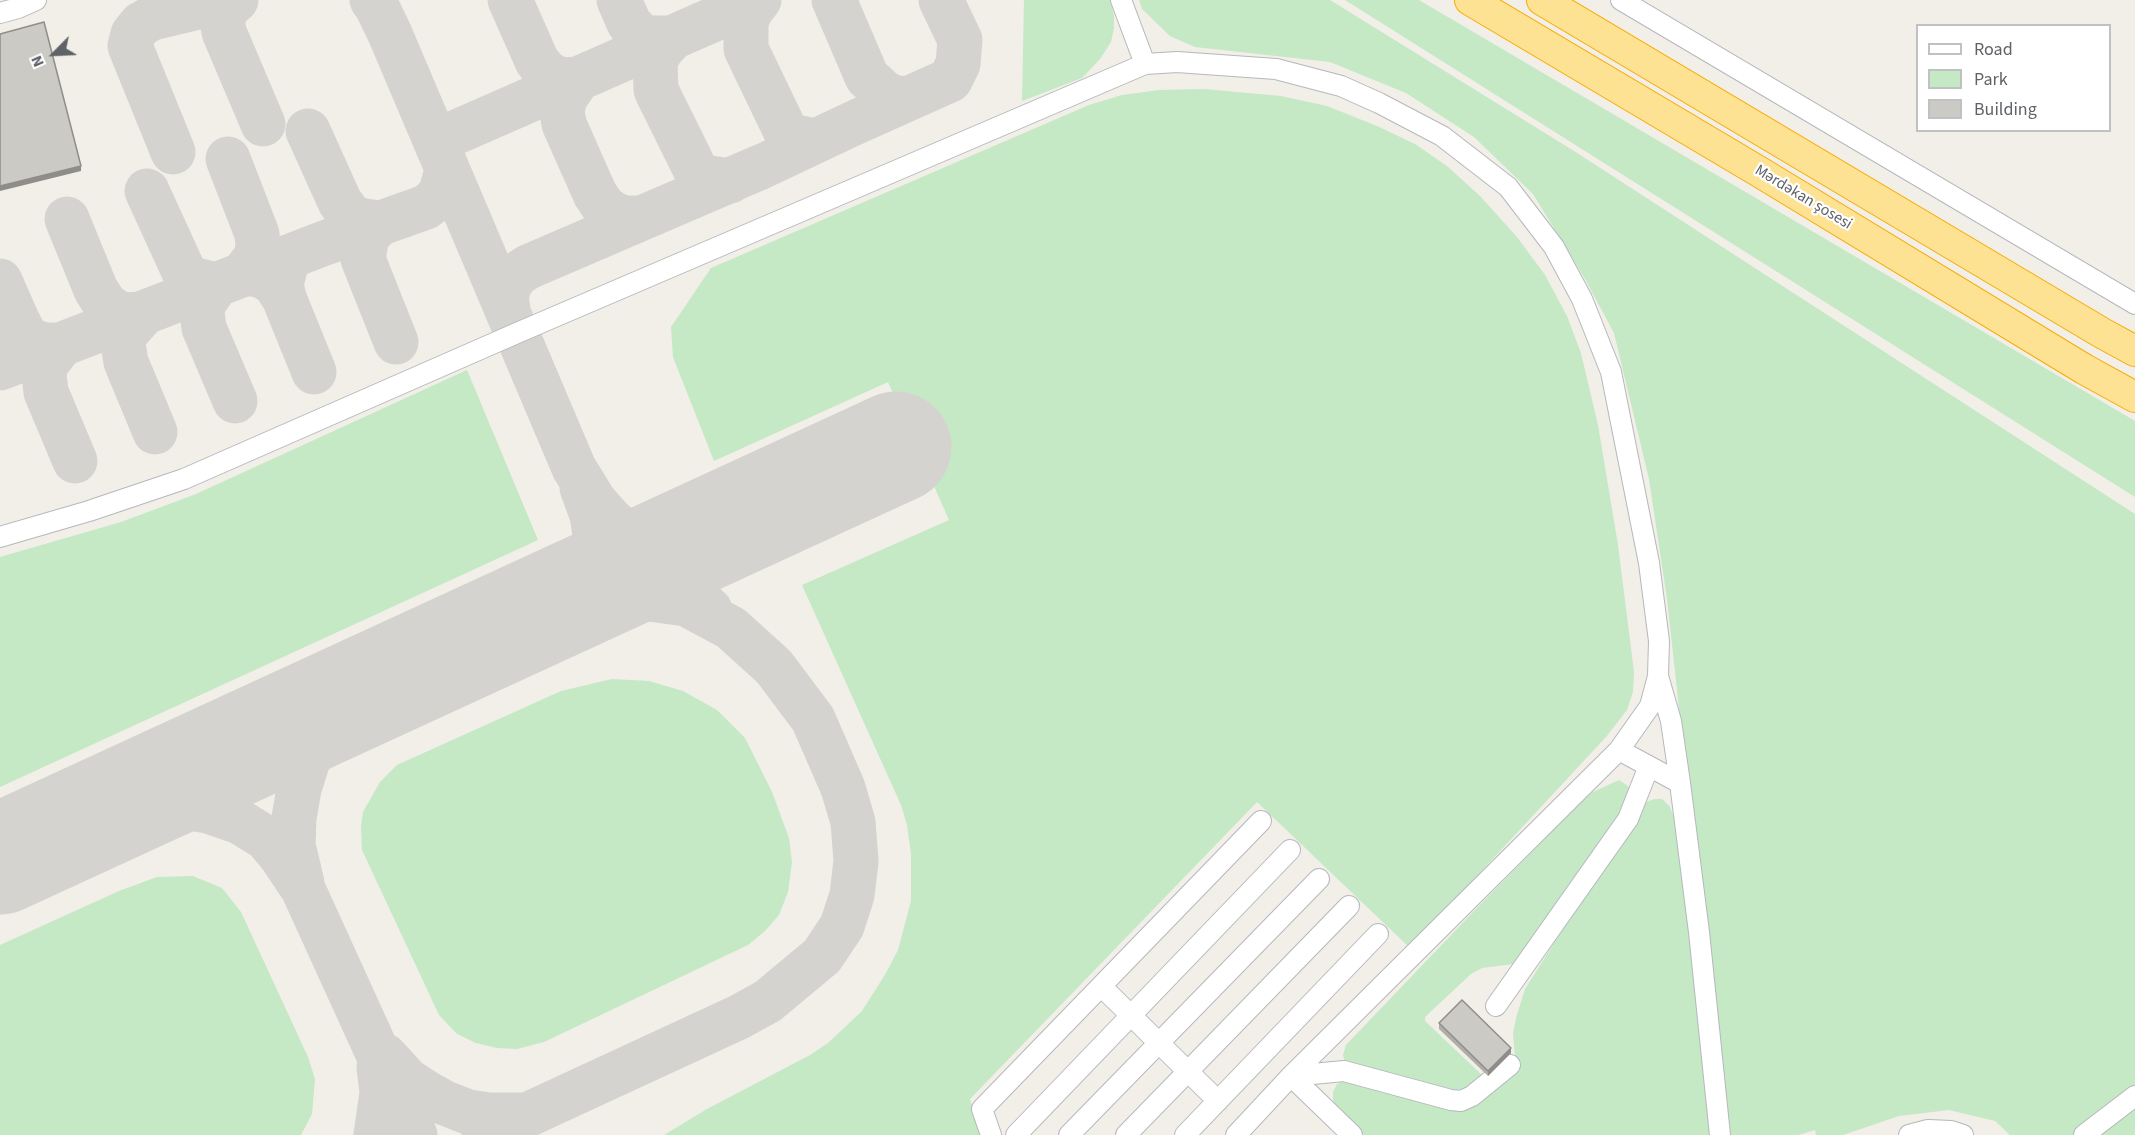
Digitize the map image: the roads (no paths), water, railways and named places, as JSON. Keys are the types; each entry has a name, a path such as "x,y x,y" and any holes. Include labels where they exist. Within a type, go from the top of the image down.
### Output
{"highway":[{"name":"Mərdəkan şosesi","path":"1470,0 2084,369 2135,397"},
{"path":"1542,0 2135,351"}],"street":[{"path":"0,13 36,0"},
{"path":"1121,0 1145,64"},
{"path":"1621,0 2135,304"},
{"path":"0,537 89,512 184,479 517,333 1145,64 1177,62 1276,69 1341,86 1379,103 1442,136 1508,188 1554,247 1582,300 1611,372 1649,563 1659,641 1658,676 1650,706 1619,750 1291,1076 1236,1135"},
{"path":"1658,676 1671,721 1680,783 1700,932 1720,1135"},
{"path":"1619,750 1680,783"},
{"path":"1496,1006 1628,819 1649,766"},
{"path":"992,1135 982,1108 1261,821"},
{"path":"1016,1135 1290,850"},
{"path":"1069,1135 1319,879"},
{"path":"1126,1135 1349,906"},
{"path":"1185,1135 1378,934"},
{"path":"1101,986 1218,1101"},
{"path":"1291,1076 1344,1071 1461,1101 1472,1096 1510,1065"},
{"path":"1291,1076 1352,1135"},
{"path":"2084,1135 2135,1096"},
{"path":"1909,1135 1928,1130 1951,1131 1963,1135"}]}
